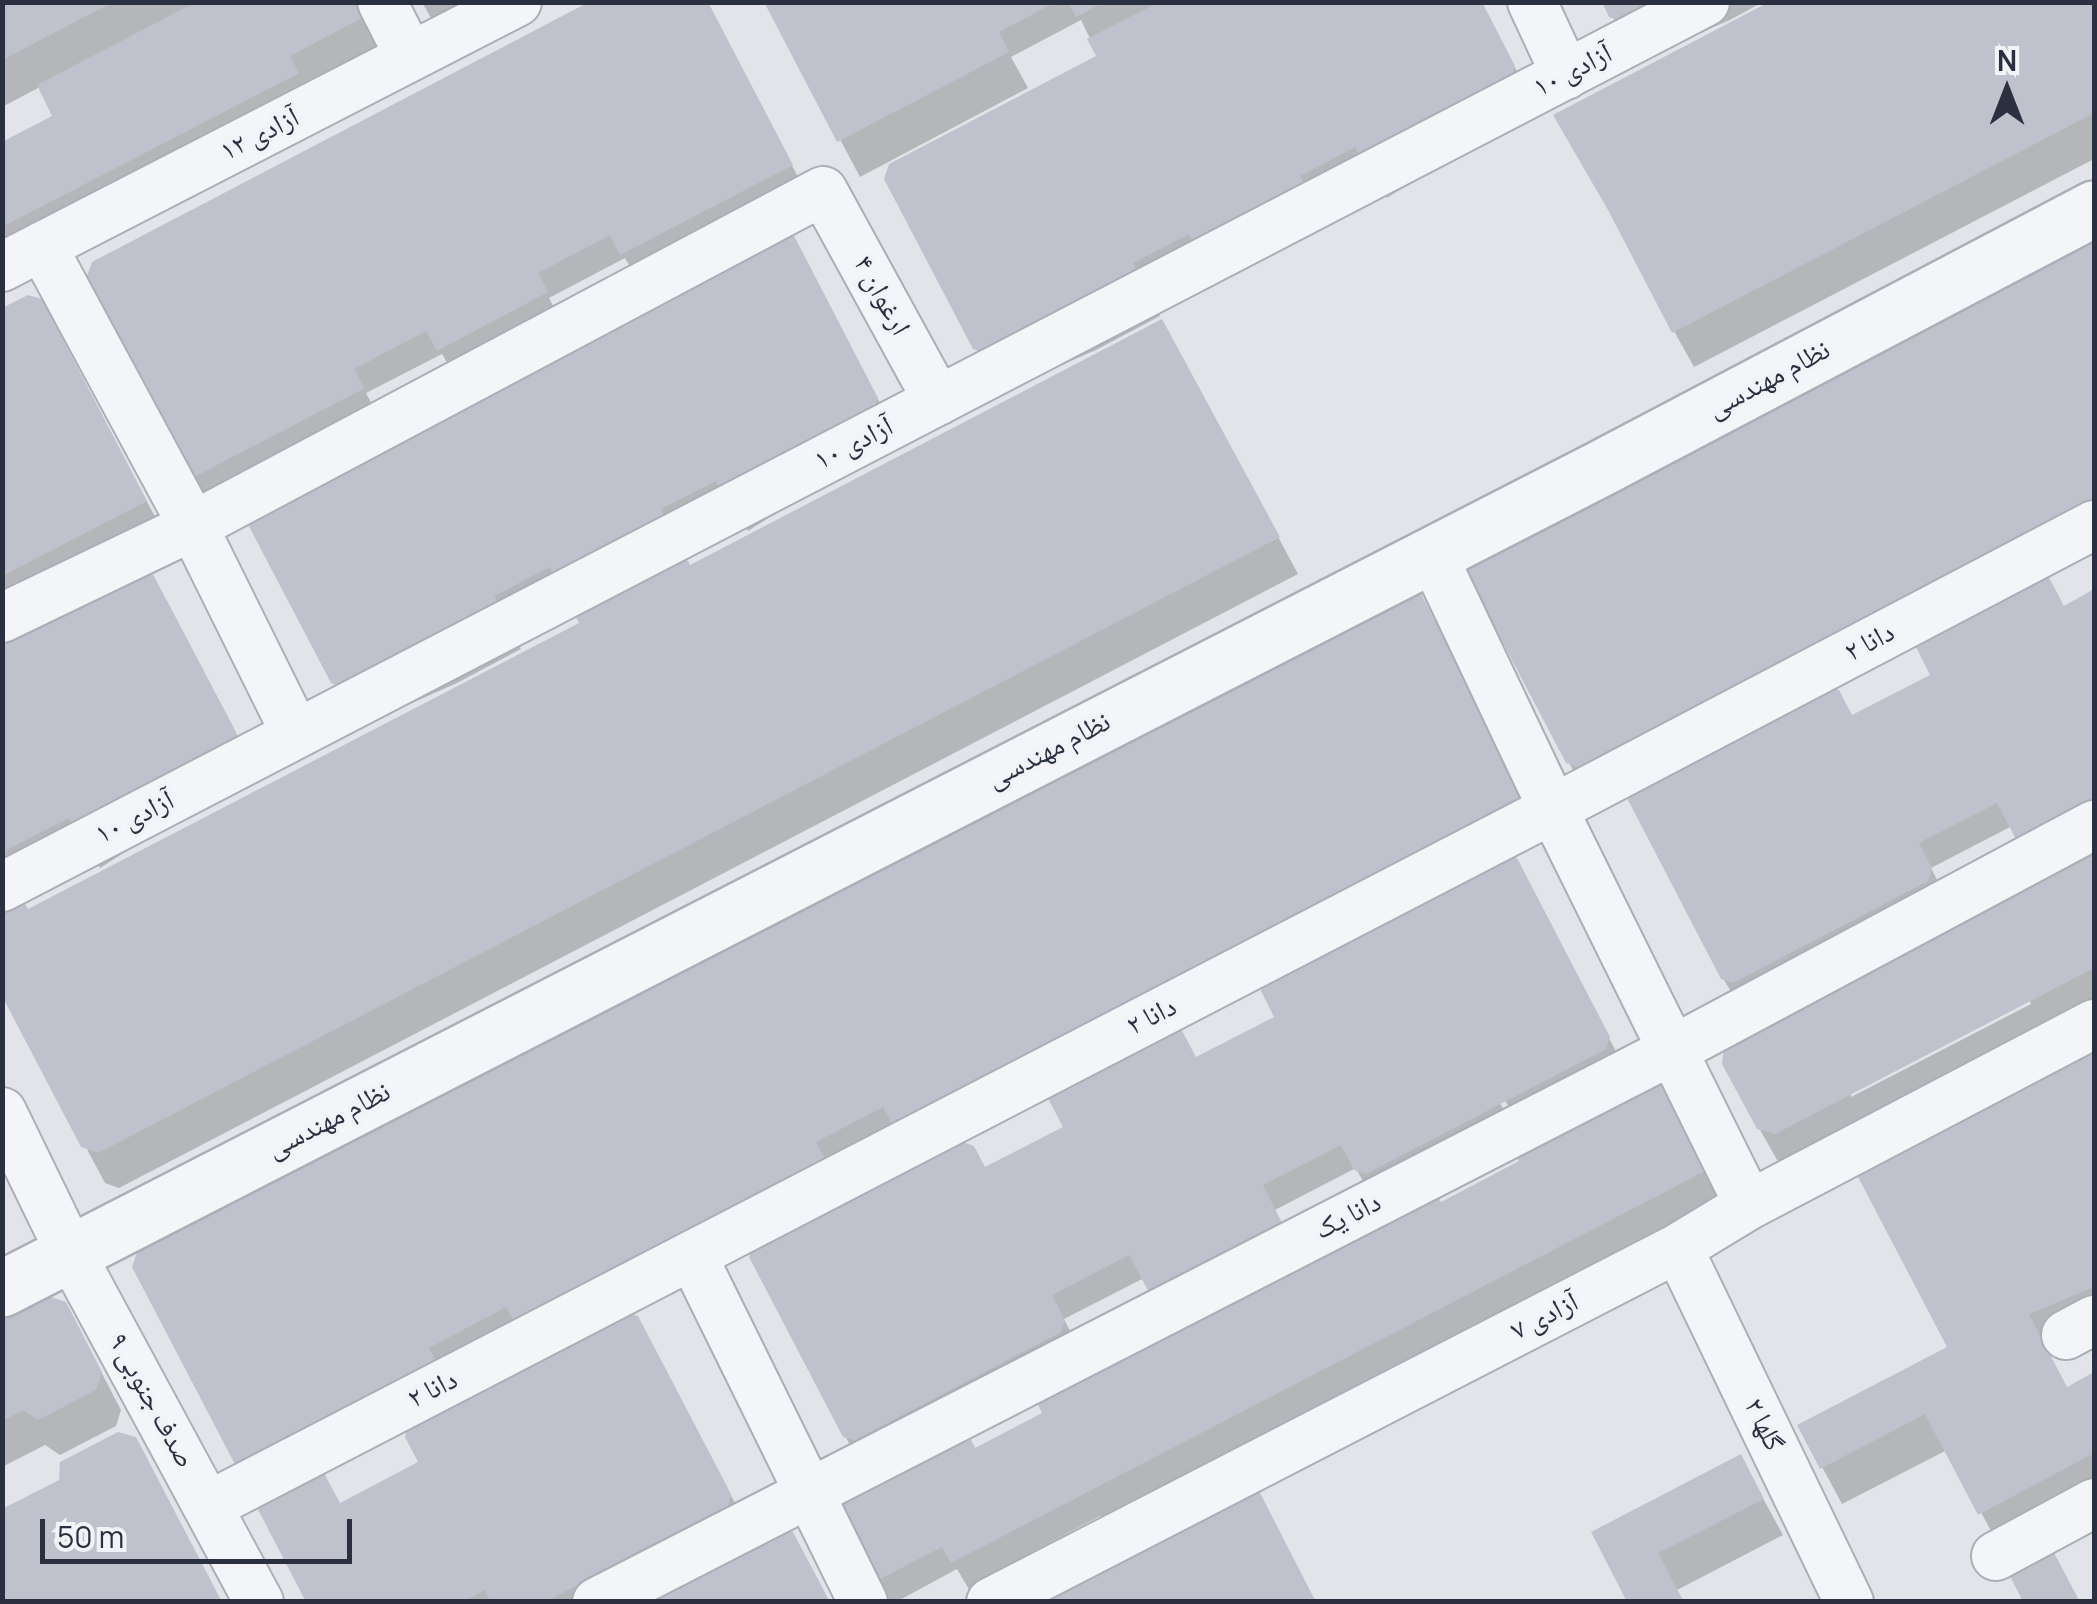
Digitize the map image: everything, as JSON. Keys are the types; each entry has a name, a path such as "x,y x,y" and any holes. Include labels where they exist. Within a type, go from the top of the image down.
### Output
{"street":[{"path":"382,2 410,57"},
{"name":"آزادی ۱۲","path":"22,257 517,2"},
{"path":"1532,2 1566,75"},
{"name":"آزادی ۱۰","path":"2,886 1705,2"},
{"name":"ارغوان ۴","path":"192,526 823,192 938,401"},
{"name":"نظام مهندسی","path":"2,1289 2094,210"},
{"path":"22,257 192,526 296,734"},
{"name":"دانا ۲","path":"208,1506 2094,525"},
{"path":"2,618 192,526"},
{"path":"1432,554 1749,1205"},
{"name":"دانا یک","path":"597,1602 1673,1050 2094,825"},
{"name":"آزادی ۷","path":"991,1602 1678,1248 1749,1205 2094,1024"},
{"name":"صدف جنوبی ۹","path":"2,1112 70,1254 258,1602"},
{"name":"گلها ۲","path":"1678,1248 1849,1602"},
{"path":"692,1255 863,1602"},
{"path":"1996,1556 2094,1503"}],"building":[{"path":"2,2 113,2 2,60"},
{"path":"196,2 361,2 364,7 360,19 290,56 299,73 2,227 2,142 52,116 37,85"},
{"path":"589,2 708,2 793,165 620,255 610,235 538,273 548,292 437,351 426,331 354,369 365,388 192,478 87,276 92,262"},
{"path":"764,2 1056,2 999,32 1009,52 837,142"},
{"path":"1068,2 1104,2 1076,17"},
{"path":"1159,2 1482,2 1515,66 1510,81 1364,164 1355,147 1300,176 1309,193 1198,251 1189,234 1133,263 1142,280 987,353 973,349 884,179 889,164 1096,56 1087,39"},
{"path":"1602,2 1667,2 1624,21 1609,17"},
{"path":"1769,2 2094,2 2094,113 1672,333 1553,115"},
{"path":"2094,226 2094,498 2026,533 2030,542 1897,611 1892,603 1578,767 1566,763 1462,565"},
{"path":"790,228 878,398 873,412 725,497 716,481 661,509 669,526 558,584 550,567 494,596 503,613 345,688 331,683 242,513"},
{"path":"28,295 42,299 147,501 2,576 2,308"},
{"path":"1162,319 1280,537 98,1153 81,1147 2,996 2,902 19,893 28,909 579,623 570,606 681,548 690,565"},
{"path":"147,563 236,732 231,747 77,834 69,818 2,852 2,626"},
{"path":"2042,564 2064,606 2094,589 2094,805 2019,845 1997,803 1919,843 1932,869 1928,881 1733,983 1721,979 1628,800 1631,788 1827,686 1839,690 1852,715 1930,675 1909,633"},
{"path":"1418,588 1521,786 1518,798 1159,985 1163,993 1030,1063 1025,1055 892,1124 883,1107 816,1142 825,1159 514,1321 506,1307 429,1348 436,1362 240,1474 132,1267 140,1244"},
{"path":"2094,833 2094,968 1775,1134 1757,1129 1722,1064 1724,1048"},
{"path":"1505,854 1517,858 1610,1037 1606,1049 1366,1174 1354,1170 1341,1145 1263,1185 1284,1227 1151,1296 1129,1255 1052,1295 1065,1321 1061,1332 855,1440 843,1437 749,1257 753,1246 956,1140 974,1146 985,1167 1063,1127 1041,1085 1174,1016 1196,1057 1274,1017 1261,991 1265,979"},
{"path":"2094,1051 2094,1287 2029,1314 2067,1387 2094,1372 2094,1453 1978,1515 1925,1414 1820,1469 1797,1425 1947,1347 1857,1175"},
{"path":"1664,1079 1707,1170 951,1563 942,1547 876,1581 838,1508 841,1496 967,1431 975,1448 1042,1413 1034,1396 1434,1188 1441,1202 1519,1161 1512,1148"},
{"path":"42,1294 66,1302 102,1372 96,1390 38,1420 23,1410 2,1421 2,1315"},
{"path":"626,1312 638,1316 731,1494 728,1506 545,1602 491,1602 485,1590 463,1602 306,1602 251,1496 318,1462 340,1503 418,1462 405,1437 408,1425"},
{"path":"118,1432 136,1437 222,1602 2,1602 2,1509 59,1480 60,1462"},
{"path":"1741,1454 1764,1499 1658,1553 1684,1602 1627,1602 1591,1532"},
{"path":"1257,1487 1316,1602 1037,1602"},
{"path":"781,1528 793,1532 830,1602 660,1602 656,1593"},
{"path":"2051,1547 2080,1602 2023,1602 2007,1570"}]}
